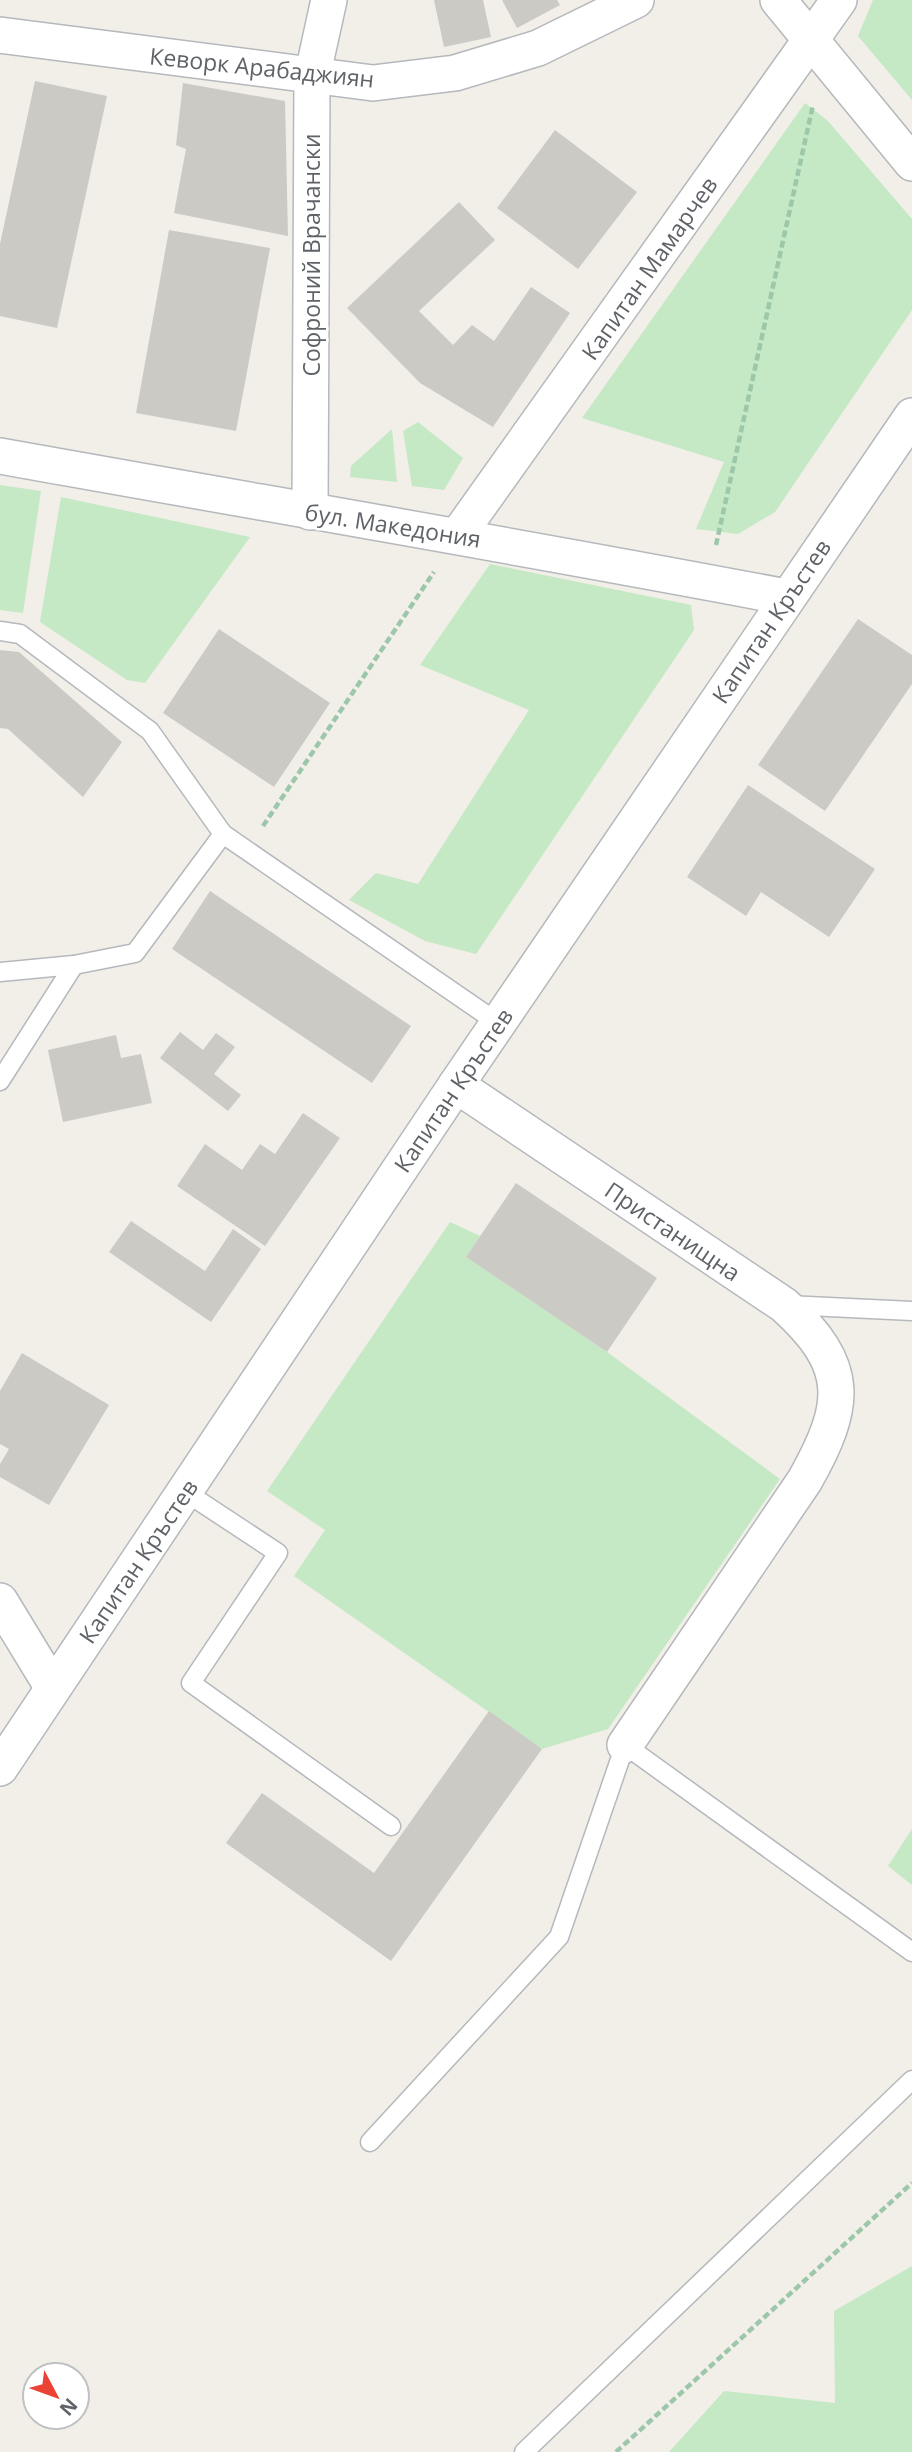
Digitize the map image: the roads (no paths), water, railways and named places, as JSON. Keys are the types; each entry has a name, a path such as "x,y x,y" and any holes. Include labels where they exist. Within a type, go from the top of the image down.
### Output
{"street":[{"name":"Софроний Врачански","path":"310,512 312,77 329,0"},
{"name":"Кеворк Арабаджиян","path":"0,35 373,83 455,73 538,48 636,0"},
{"path":"778,0 912,163"},
{"name":"Капитан Мамарчев","path":"458,535 817,49 839,0"},
{"name":"Капитан Кръстев","path":"0,1768 456,1085 786,597 912,416"},
{"name":"бул. Македония","path":"0,456 310,512 458,535 786,597"},
{"name":"Пристанищна","path":"456,1085 784,1305 813,1331 830,1364 838,1403 827,1442 805,1480 625,1745"},
{"path":"0,1601 53,1688"}],"lane":[{"path":"0,631 20,634 150,731 223,834 498,1023"},
{"path":"0,972 74,965 135,953 223,834"},
{"path":"0,1081 74,965"},
{"path":"784,1305 912,1311"},
{"path":"184,1491 278,1553 191,1683 391,1826"},
{"path":"370,2142 559,1937 625,1745 912,1952"},
{"path":"524,2452 912,2080"}]}
